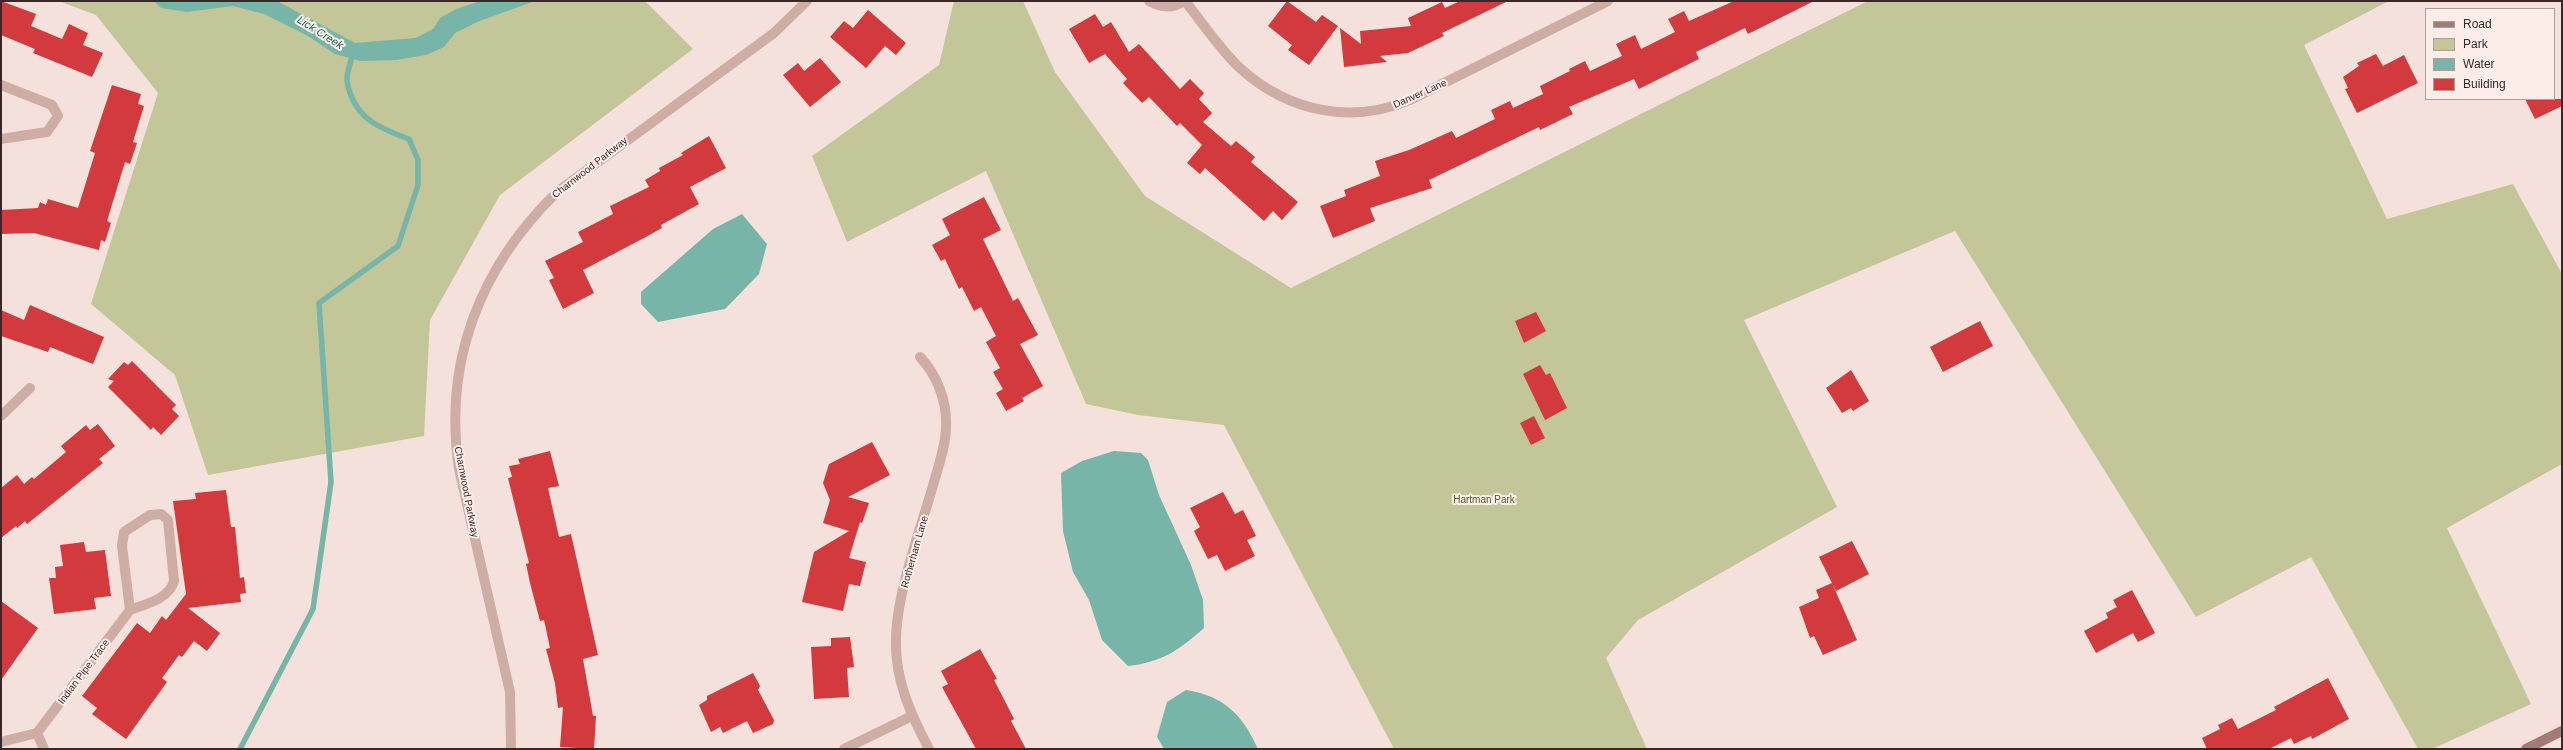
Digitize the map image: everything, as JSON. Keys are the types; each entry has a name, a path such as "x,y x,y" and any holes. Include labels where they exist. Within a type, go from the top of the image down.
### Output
{"street":[{"name":"Charnwood Parkway","path":"511,749 510,692 459,469 455,434 455,410 462,356 473,316 486,285 507,249 527,222 557,192 767,38 807,1"},
{"name":"Danver Lane","path":"1149,1 1163,7 1176,6 1185,1 1241,69 1257,82 1286,100 1326,112 1352,113 1380,110 1410,100 1608,1"},
{"path":"1,85 52,105 58,116 47,132 1,139"},
{"name":"Rotherham Lane","path":"920,357 941,390 946,425 943,451 902,598 896,640 900,678 912,716 929,749"},
{"path":"1,416 30,388"},
{"path":"161,514 168,520 174,581 172,590 164,596 130,610 122,546 124,532 150,515 161,514"},
{"name":"Indian Pipe Trace","path":"38,733 130,610"},
{"path":"844,749 912,716"},
{"path":"2526,749 2562,731"},
{"path":"1,742 38,733 44,749"}],"green space":[{"path":"59,1 645,1 693,49 500,195 430,320 424,436 208,475 175,375 91,304 158,93 96,15"},
{"name":"Hartman Park","path":"954,1 1023,1 1055,72 1145,196 1291,288 1868,1 2389,1 2304,45 2387,219 2513,184 2562,274 2562,464 2447,528 2531,704 2432,749 2418,749 2311,557 2196,617 1955,231 1744,320 1837,507 1638,620 1606,658 1647,749 1394,749 1224,425 1138,415 1086,404 986,171 847,242 812,156 939,65"}],"water":[{"name":"Lick Creek","path":"154,1 277,1 355,43 416,38 433,29 440,18 456,9 481,1 535,1 477,22 455,33 444,47 426,55 396,60 361,61 335,54 308,36 264,14 233,6 187,12 161,8"},
{"path":"742,214 767,244 759,274 725,309 658,322 641,304 641,292 713,229"},
{"path":"1114,451 1141,453 1148,460 1159,495 1191,565 1203,600 1204,628 1186,643 1169,654 1151,662 1128,666 1102,640 1089,600 1073,572 1063,531 1061,473 1082,461"},
{"path":"1186,690 1211,697 1230,709 1245,726 1258,749 1164,749 1157,737 1167,702"}],"building":[{"path":"1,1 36,14 31,26 62,39 69,24 88,33 83,45 103,53 92,77 33,53 35,49 1,35"},
{"path":"1287,1 1316,22 1322,15 1338,26 1309,65 1288,50 1292,45 1268,26"},
{"path":"1460,1 1508,1 1442,33 1444,36 1408,53 1380,56 1387,62 1344,67 1340,28 1361,44 1360,31 1411,26 1408,18 1442,2 1445,8"},
{"path":"1734,1 1814,1 1748,34 1745,28 1696,52 1699,59 1639,89 1634,79 1569,107 1573,114 1540,130 1539,127 1429,180 1432,188 1370,208 1375,221 1333,238 1320,206 1346,196 1344,190 1380,176 1375,161 1409,150 1452,131 1456,138 1495,119 1491,110 1510,101 1513,108 1543,94 1540,86 1570,71 1569,69 1585,61 1590,71 1622,56 1616,44 1635,35 1641,49 1675,32 1668,19 1684,11 1689,21"},
{"path":"868,10 906,43 896,55 885,46 866,68 830,37 844,21 853,28"},
{"path":"1095,14 1103,27 1111,22 1129,52 1139,44 1180,89 1190,79 1204,93 1199,99 1212,113 1203,122 1231,146 1236,141 1255,157 1251,162 1298,202 1282,220 1273,211 1264,221 1205,168 1200,174 1187,163 1202,145 1180,123 1177,126 1149,97 1142,103 1123,83 1127,79 1105,54 1089,63 1069,29"},
{"path":"2376,54 2383,66 2404,55 2418,83 2357,113 2345,89 2348,88 2343,77 2359,66 2357,63"},
{"path":"820,58 841,82 810,107 783,75 798,63 804,71"},
{"path":"112,85 141,94 138,104 144,106 133,142 137,143 130,164 125,162 107,221 111,223 105,242 101,240 99,250 34,233 1,234 1,210 38,208 40,202 46,205 48,199 78,208 95,153 90,151"},
{"path":"2562,99 2562,106 2535,119 2526,100"},
{"path":"709,136 726,168 690,187 699,204 661,225 662,228 583,270 594,293 563,309 549,280 554,278 545,261 583,242 578,232 613,214 610,206 649,187 645,180 660,171 659,168 683,155 681,153"},
{"path":"984,197 1001,230 983,239 1013,301 1018,298 1038,335 1020,344 1043,386 1022,398 1024,401 1006,411 996,393 1003,389 993,372 1000,368 986,342 996,336 981,307 974,311 962,287 959,289 945,259 941,261 932,245 950,235 942,219"},
{"path":"30,305 104,337 93,364 50,347 48,352 1,336 1,310 24,320"},
{"path":"1536,312 1546,331 1524,343 1515,321"},
{"path":"1980,321 1993,346 1943,372 1930,347"},
{"path":"132,361 176,405 172,409 179,416 161,435 153,427 151,430 108,387 114,381 108,379 124,362 128,365"},
{"path":"1540,365 1546,375 1550,373 1567,408 1545,420 1523,374"},
{"path":"1851,370 1869,401 1853,411 1851,408 1842,413 1826,388"},
{"path":"1534,416 1545,438 1531,445 1520,423"},
{"path":"98,424 115,446 99,459 103,463 27,524 25,521 1,538 1,488 17,475 24,484 32,477 34,479 66,452 61,446 86,425 90,430"},
{"path":"872,442 890,475 848,497 869,503 862,523 860,522 849,558 866,562 860,586 849,584 843,611 802,602 814,552 849,531 823,523 830,500 823,483 829,464"},
{"path":"550,451 559,486 548,488 559,537 571,534 598,655 583,659 593,716 596,716 594,749 560,747 563,707 558,708 555,683 546,649 550,648 544,620 540,621 530,583 526,564 529,563 508,478 512,477 509,466 520,464 518,459"},
{"path":"226,490 231,527 235,527 240,578 244,577 246,593 240,594 241,602 188,608 220,633 207,651 194,641 182,657 179,655 162,678 167,682 126,739 92,714 97,708 82,696 137,623 150,633 162,616 166,620 186,594 173,501 196,499 195,493"},
{"path":"1223,492 1235,514 1243,510 1256,536 1247,540 1255,556 1225,571 1217,555 1208,559 1194,531 1200,527 1190,508"},
{"path":"1852,541 1869,574 1836,591 1819,557"},
{"path":"84,542 86,552 105,550 111,596 94,598 96,609 54,614 49,578 56,578 55,567 63,566 60,545"},
{"path":"1832,583 1857,640 1823,655 1814,636 1810,638 1799,607 1819,598 1816,590"},
{"path":"2132,590 2155,633 2138,642 2133,633 2096,653 2084,631 2108,618 2106,613 2117,607 2113,600"},
{"path":"1,601 38,628 1,680"},
{"path":"850,637 854,667 847,668 849,697 814,699 811,647 831,646 831,638"},
{"path":"980,649 997,679 994,680 1014,719 1011,721 1026,749 976,749 942,687 948,684 941,671"},
{"path":"753,673 760,686 758,690 774,720 773,724 753,733 747,721 723,733 720,727 711,732 699,705 707,700 707,696"},
{"path":"2328,678 2349,719 2312,739 2311,736 2294,744 2291,738 2269,749 2207,749 2202,738 2220,729 2218,725 2232,718 2238,729 2276,710 2274,707"}],"waterway":[{"path":"240,749 313,609 331,482 319,303 398,246 418,185 418,160 409,139 377,125 361,112 355,104 347,81 353,54"}]}
